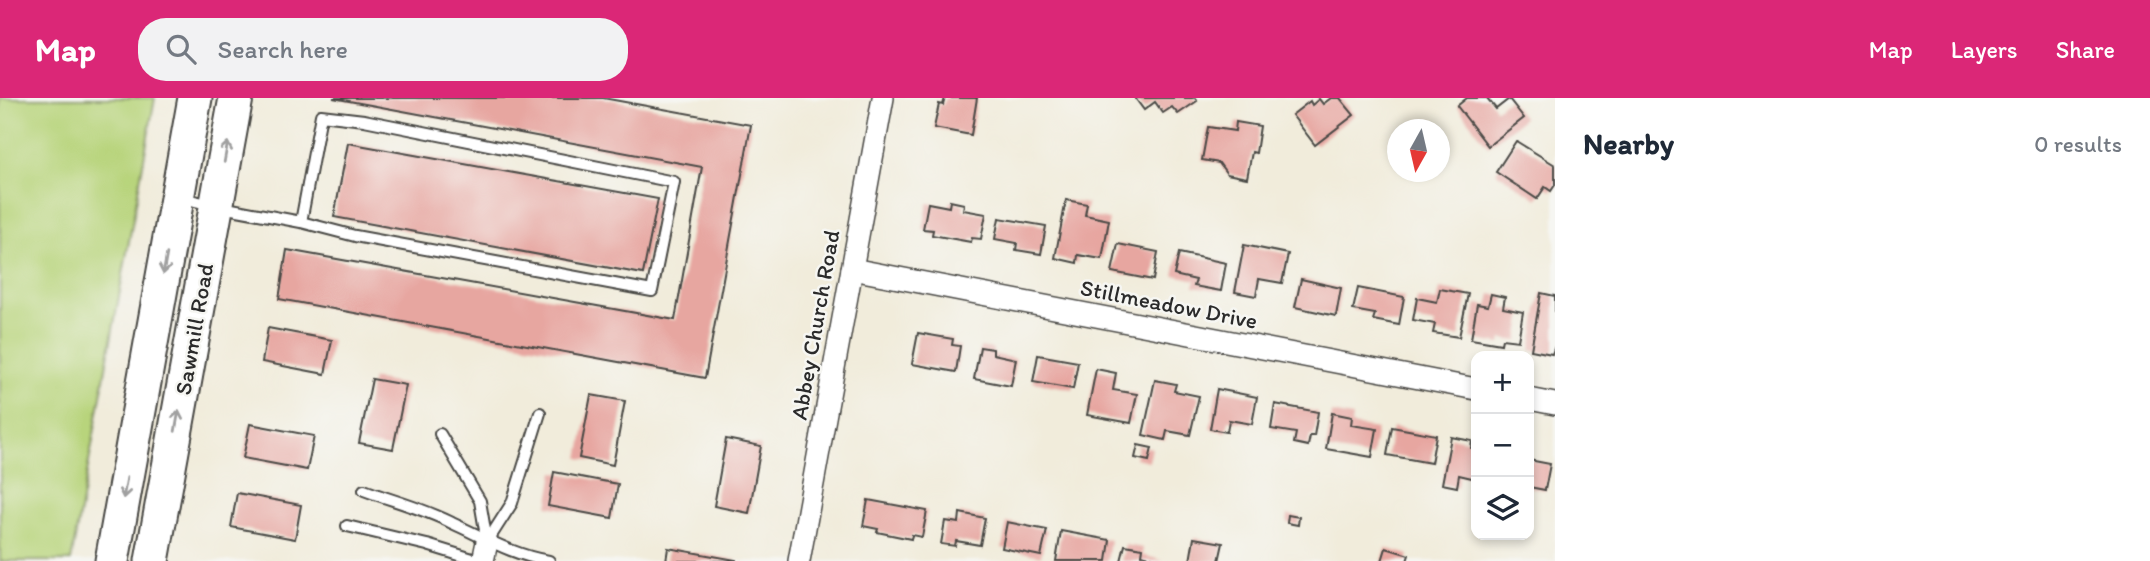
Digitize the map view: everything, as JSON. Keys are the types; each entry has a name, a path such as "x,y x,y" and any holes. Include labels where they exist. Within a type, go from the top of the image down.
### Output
{"main road":[{"name":"Sawmill Road","path":"112,561 195,98"},
{"name":"Sawmill Road","path":"152,561 236,98"}],"street":[{"name":"Abbey Church Road","path":"799,561 883,98"},
{"name":"Stillmeadow Drive","path":"852,269 1471,388"},
{"path":"1534,400 1555,404"}],"lane":[{"path":"178,197 355,236 652,291 674,182 364,120 321,115 301,222"},
{"path":"483,555 512,503 540,413"},
{"path":"440,434 480,501 483,555"},
{"path":"365,490 450,522 483,555"},
{"path":"347,526 483,555 549,561"}],"green space":[{"path":"0,98 155,98 71,561 0,561"}],"building":[{"path":"333,98 603,98 751,125 705,378 279,299 287,250 675,320 702,167"},
{"path":"945,98 977,98 971,135 934,128 939,104 943,105"},
{"path":"1135,98 1195,98 1197,101 1178,114 1172,107 1163,113 1155,102 1144,110"},
{"path":"1331,98 1340,98 1354,115 1315,145 1292,115 1310,101 1312,105 1319,99 1323,104"},
{"path":"1467,98 1487,98 1496,109 1509,99 1524,118 1488,146 1457,106"},
{"path":"1236,122 1260,126 1256,153 1252,152 1247,178 1227,174 1219,163 1202,160 1208,127 1235,131"},
{"path":"1516,141 1555,165 1555,185 1551,191 1545,187 1537,199 1496,172"},
{"path":"348,143 658,199 643,274 334,217"},
{"path":"1066,200 1087,204 1085,215 1109,220 1102,259 1078,255 1077,263 1055,258"},
{"path":"950,201 964,204 963,210 986,214 981,239 972,238 971,242 932,235 933,230 923,229 928,203 949,207"},
{"path":"999,218 1046,226 1041,254 1016,250 1017,243 995,239"},
{"path":"1118,244 1158,252 1153,280 1112,272"},
{"path":"1244,245 1288,254 1282,283 1259,279 1256,296 1235,292"},
{"path":"1179,253 1226,263 1221,291 1194,286 1196,280 1174,275"},
{"path":"1301,279 1341,288 1336,316 1295,307"},
{"path":"1358,288 1404,297 1399,325 1373,320 1375,314 1353,310"},
{"path":"1440,289 1468,294 1459,337 1433,333 1435,324 1413,320 1417,298 1437,302"},
{"path":"1541,293 1555,296 1555,346 1552,354 1531,350"},
{"path":"1491,294 1505,297 1503,308 1523,312 1518,341 1502,339 1501,344 1471,339 1477,304 1488,306"},
{"path":"268,328 332,340 325,374 262,362"},
{"path":"918,333 953,339 952,345 960,346 956,372 912,364"},
{"path":"980,347 993,349 993,354 1016,359 1011,386 974,379"},
{"path":"1038,355 1078,362 1073,389 1033,382"},
{"path":"1096,369 1116,373 1113,390 1137,394 1131,423 1087,415"},
{"path":"372,379 406,385 393,449 359,443"},
{"path":"1155,380 1176,384 1174,391 1199,396 1190,435 1167,431 1165,440 1143,435"},
{"path":"1217,389 1257,397 1252,424 1229,420 1227,432 1210,429"},
{"path":"591,395 625,401 613,465 579,458"},
{"path":"1275,404 1318,412 1314,436 1310,436 1308,446 1294,443 1296,433 1271,429"},
{"path":"1332,413 1352,417 1351,425 1377,429 1372,457 1326,449"},
{"path":"250,424 314,436 307,470 243,458"},
{"path":"1392,427 1436,435 1431,463 1387,455"},
{"path":"1451,437 1471,441 1471,478 1459,475 1457,487 1442,484"},
{"path":"726,439 761,446 749,513 714,506"},
{"path":"1138,445 1152,448 1149,461 1135,458"},
{"path":"1534,461 1550,464 1545,490 1534,488"},
{"path":"554,472 618,484 612,518 548,506"},
{"path":"237,493 301,505 295,539 231,527"},
{"path":"868,500 927,511 922,537 912,535 911,539 877,532 878,529 863,526"},
{"path":"960,513 985,518 980,545 956,541 955,546 941,544 945,521 959,523"},
{"path":"1288,515 1299,517 1298,525 1287,523"},
{"path":"1007,522 1047,530 1041,556 1002,548"},
{"path":"1061,531 1110,540 1107,561 1056,561"},
{"path":"1194,538 1223,543 1219,561 1190,561"},
{"path":"1125,545 1143,548 1142,555 1164,561 1121,561"},
{"path":"668,548 736,560 736,561 666,561"},
{"path":"1386,548 1409,555 1407,561 1382,561"}]}
